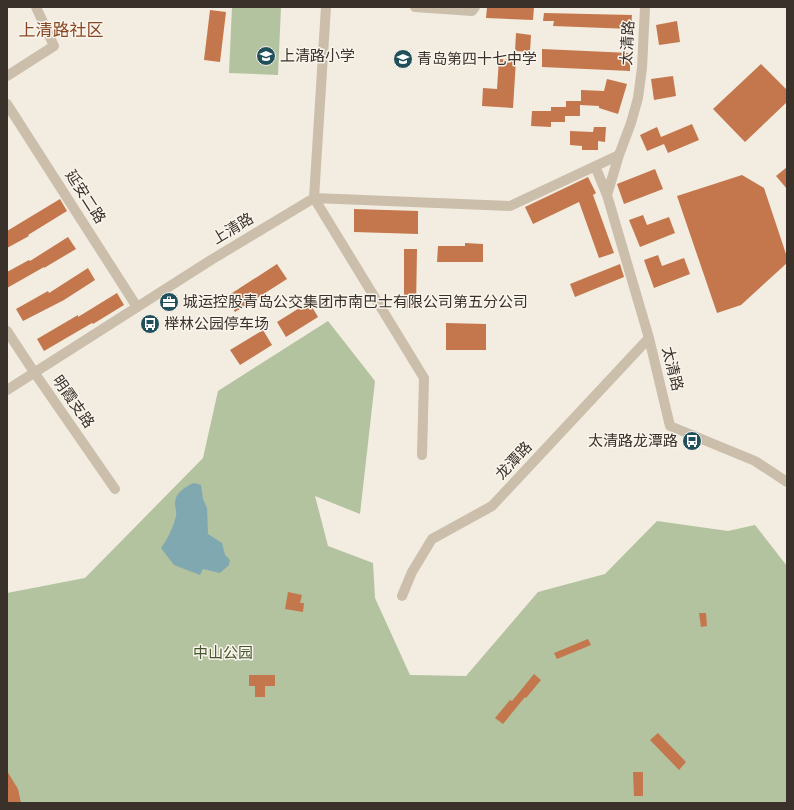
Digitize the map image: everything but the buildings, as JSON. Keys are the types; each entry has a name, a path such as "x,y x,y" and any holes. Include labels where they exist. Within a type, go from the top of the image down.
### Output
{"street":[{"path":"7,76 54,46 36,7"},
{"path":"326,7 314,198 424,378 422,455"},
{"path":"415,7 472,11 475,7"},
{"name":"太清路","path":"607,195 638,98 642,68 645,7"},
{"name":"延安二路","path":"7,104 138,307"},
{"path":"314,198 510,206 619,155"},
{"name":"太清路","path":"595,166 607,195 649,338 670,426 756,461 787,482"},
{"name":"上清路","path":"7,390 211,260 314,198"},
{"name":"明霞支路","path":"7,331 115,489"},
{"name":"龙潭路","path":"402,596 412,572 432,539 492,506 649,338"}],"green space":[{"path":"232,7 281,7 278,75 229,73"},
{"name":"中山公园","path":"328,321 375,381 360,514 315,496 328,546 373,563 375,598 410,675 466,676 538,592 605,574 657,521 728,531 755,525 787,566 787,803 7,803 7,593 85,578 203,458 218,391"}],"water":[{"path":"194,483 201,485 203,499 207,508 208,534 222,543 225,555 230,560 229,565 220,573 203,569 200,575 174,565 161,548 170,533 175,520 175,499 184,488"}],"place":[{"name":"上清路小学","path":"266,56"},
{"name":"青岛第四十七中学","path":"403,59"},
{"name":"城运控股青岛公交集团市南巴士有限公司第五分公司","path":"169,302"},
{"name":"榉林公园停车场","path":"150,324"},
{"name":"太清路龙潭路","path":"692,441"}],"district":[{"name":"上清路社区","path":"61,31"}]}
